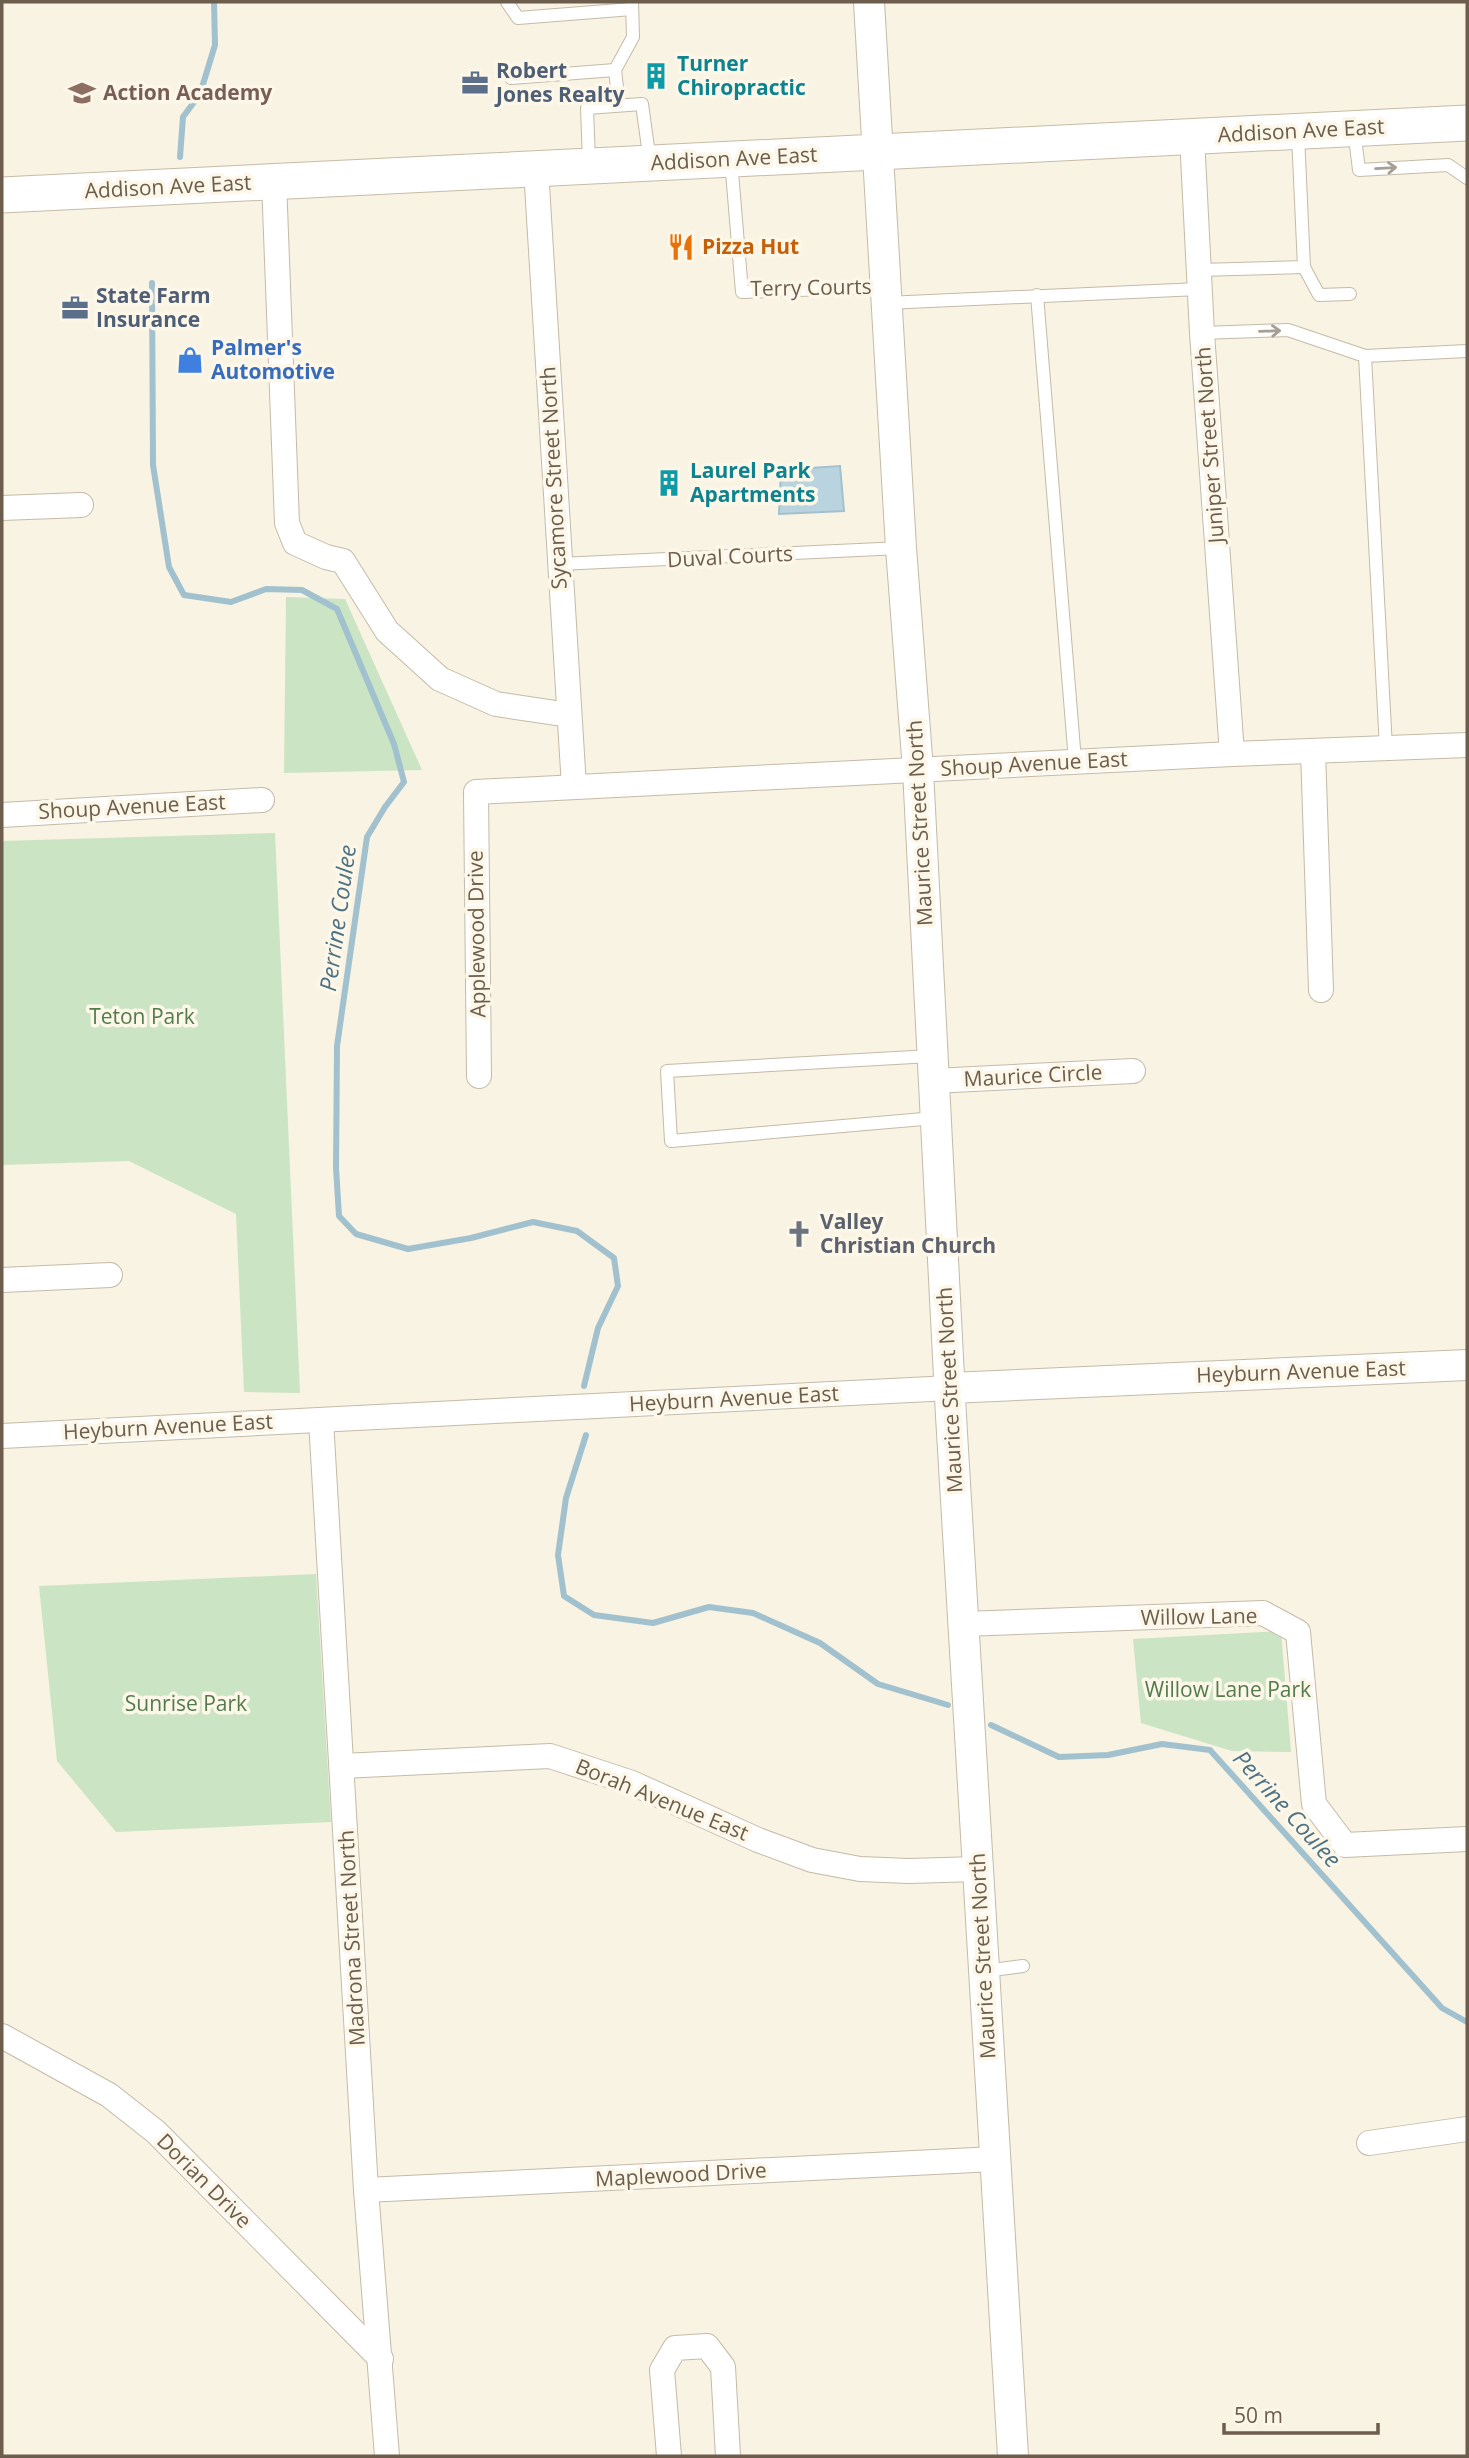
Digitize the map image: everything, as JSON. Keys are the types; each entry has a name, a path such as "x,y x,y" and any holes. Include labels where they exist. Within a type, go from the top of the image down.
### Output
{"main road":[{"name":"Addison Ave East","path":"2,195 1467,123"}],"street":[{"name":"Maurice Street North","path":"869,2 901,548 918,770 932,1068 995,2159 1011,2279 1013,2456"},
{"name":"Juniper Street North","path":"1192,137 1202,333 1232,754"},
{"name":"Sycamore Street North","path":"536,169 574,787"},
{"path":"274,181 287,523 295,543 326,557 343,561 387,631 440,679 496,704 569,715"},
{"path":"2,508 81,505"},
{"name":"Shoup Avenue East","path":"475,792 1075,761 1467,745"},
{"path":"1314,751 1321,990"},
{"name":"Applewood Drive","path":"475,792 479,1076"},
{"name":"Shoup Avenue East","path":"2,815 262,800"},
{"name":"Maurice Circle","path":"932,1068 1133,1071"},
{"path":"2,1280 110,1275"},
{"name":"Heyburn Avenue East","path":"2,1436 1467,1365"},
{"name":"Madrona Street North","path":"321,1420 366,2190 387,2456"},
{"name":"Willow Lane","path":"964,1624 1263,1613 1298,1632 1314,1804 1345,1845 1467,1839"},
{"name":"Borah Avenue East","path":"342,1766 550,1756 632,1783 758,1840 812,1860 860,1869 978,1870"},
{"name":"Dorian Drive","path":"2,2036 109,2095 156,2132 381,2359"},
{"path":"1369,2143 1467,2129"},
{"name":"Maplewood Drive","path":"366,2190 995,2159"},
{"path":"669,2456 662,2370 675,2348 707,2346 723,2367 728,2456"}],"lane":[{"path":"507,2 518,18 632,5 633,37 615,70 619,105"},
{"path":"511,78 615,70"},
{"path":"589,166 587,108 619,105 642,104 650,162"},
{"path":"1354,129 1359,170 1448,165 1467,178"},
{"path":"1298,131 1304,267 1319,295 1350,294"},
{"name":"Terry Courts","path":"731,159 742,292 886,295"},
{"path":"886,295 1037,295 1304,267"},
{"path":"1037,295 1075,761"},
{"path":"1202,333 1288,330 1365,356 1467,351"},
{"path":"1365,356 1386,748"},
{"name":"Duval Courts","path":"559,564 901,548"},
{"path":"932,1068 667,1071 671,1141 936,1118"},
{"path":"984,1971 1023,1966"}],"green space":[{"path":"286,597 345,599 422,770 284,773"},
{"name":"Teton Park","path":"275,833 300,1393 244,1392 236,1214 129,1161 2,1165 2,841"},
{"name":"Sunrise Park","path":"316,1574 331,1822 116,1832 57,1761 39,1586"},
{"name":"Willow Lane Park","path":"1281,1631 1291,1752 1232,1751 1141,1723 1133,1639"}],"water":[{"path":"840,466 844,511 779,514 781,470"}],"waterway":[{"name":"Perrine Coulee","path":"180,157 183,117 200,94 215,45 214,2"},
{"name":"Perrine Coulee","path":"152,283 153,465 169,567 184,595 231,602 266,589 302,590 337,609 394,744 404,782 367,837 337,1046 336,1168 339,1216 356,1234 408,1249 471,1238 533,1222 577,1231 614,1258 618,1286 598,1328 584,1386"},
{"name":"Perrine Coulee","path":"586,1435 566,1498 558,1555 564,1596 594,1615 653,1623 709,1607 753,1613 820,1643 878,1684 948,1705"},
{"name":"Perrine Coulee","path":"991,1725 1059,1757 1108,1755 1162,1744 1210,1750 1442,2008 1467,2022"}],"place":[{"name":"Turner Chiropractic","path":"656,76"},
{"name":"Robert Jones Realty","path":"475,83"},
{"name":"Action Academy","path":"82,93"},
{"name":"Pizza Hut","path":"681,247"},
{"name":"State Farm Insurance","path":"75,308"},
{"name":"Palmer's Automotive","path":"190,360"},
{"name":"Laurel Park Apartments","path":"669,483"},
{"name":"Valley Christian Church","path":"799,1234"}]}
